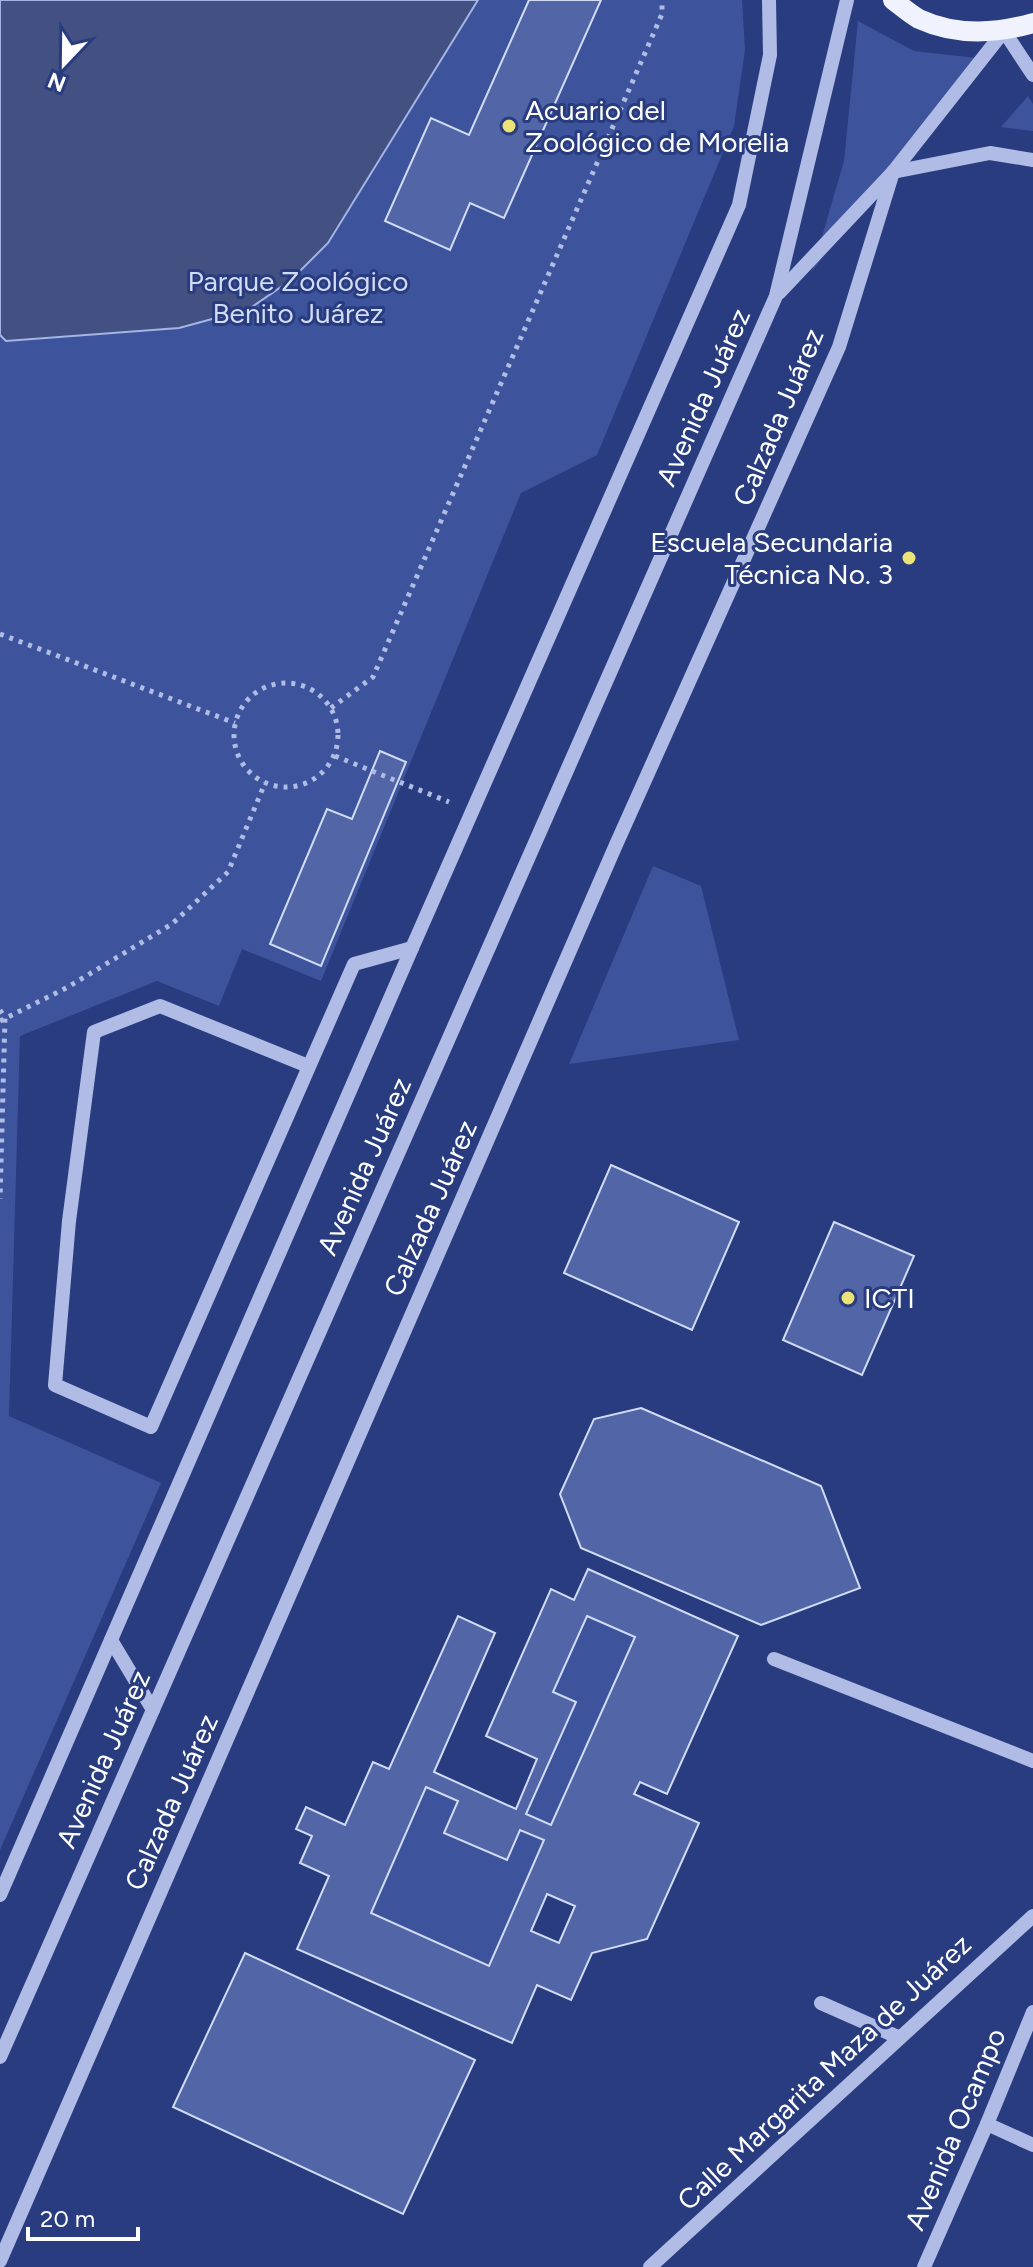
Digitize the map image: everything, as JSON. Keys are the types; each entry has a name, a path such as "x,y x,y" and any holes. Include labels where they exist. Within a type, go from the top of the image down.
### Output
{"main road":[{"path":"893,0 919,18 960,32 1004,31 1033,23"}],"street":[{"path":"0,1895 739,205 770,55 769,0"},
{"name":"Avenida Juárez","path":"0,2057 776,296 847,0"},
{"path":"1004,31 1033,75"},
{"name":"Avenida Juárez","path":"776,296 893,172 1004,31"},
{"path":"893,172 990,153 1033,160"},
{"name":"Calzada Juárez","path":"0,2261 615,847 839,347 893,172"},
{"path":"308,1066 160,1006 94,1032 69,1221 55,1385 151,1427 354,964 412,948"},
{"path":"111,1640 153,1710"},
{"path":"774,1659 1033,1761"},
{"name":"Calle Margarita Maza de Juárez","path":"650,2267 1033,1916"},
{"path":"821,2003 900,2038"},
{"name":"Avenida Ocampo","path":"924,2267 1033,2012"},
{"path":"987,2124 1033,2145"}],"path":[{"path":"331,708 373,677 662,14 662,0"},
{"path":"0,634 235,723"},
{"path":"287,683 304,686 319,695 331,708 338,731 335,756 326,770 306,784 281,787 265,783 250,773 239,758 235,723 242,707 254,694 269,686 287,683"},
{"path":"335,756 473,811"},
{"path":"3,1020 68,987 172,924 228,872 265,783"},
{"path":"0,1010 3,1020 0,1199"}],"green space":[{"name":"Parque Zoológico Benito Juárez","path":"0,0 742,0 745,50 734,126 597,455 521,493 321,981 242,949 219,1006 157,981 20,1036 9,1416 161,1483 0,1850"},
{"path":"858,21 914,51 977,58 812,271 844,161"},
{"path":"1028,96 1033,104 1033,131 1001,127"},
{"path":"653,866 701,886 739,1040 569,1064"},
{"path":"587,1616 635,1637 551,1825 526,1814 576,1702 553,1692"},
{"path":"426,1787 458,1801 444,1833 506,1860 520,1830 544,1840 489,1966 371,1913"}],"shaded area":[{"path":"0,0 478,0 328,243 291,280 249,309 179,328 6,341 0,335"}],"building":[{"name":"Acuario del Zoológico de Morelia","path":"529,0 601,0 504,218 470,203 450,250 385,221 431,118 469,135"},
{"path":"380,751 406,762 321,966 270,944 327,809 352,819"},
{"path":"611,1165 739,1222 692,1330 564,1273"},
{"name":"ICTI","path":"834,1222 914,1256 862,1375 783,1340"},
{"path":"641,1408 821,1486 860,1588 761,1625 581,1548 560,1494 594,1419"},
{"path":"588,1569 738,1636 667,1794 640,1782 634,1794 699,1823 647,1939 592,1953 571,2000 537,1985 512,2043 297,1949 329,1876 300,1863 312,1836 296,1829 306,1807 345,1825 373,1762 389,1769 458,1616 495,1633 434,1772 516,1809 537,1759 486,1736 551,1589 574,1600","holes":["587,1616 635,1637 551,1825 526,1814 576,1702 553,1692","426,1787 458,1801 444,1833 507,1860 520,1830 544,1840 489,1966 371,1913","547,1894 575,1906 559,1943 531,1931"]},
{"path":"245,1953 475,2060 403,2214 173,2107"}],"place":[{"name":"Acuario del Zoológico de Morelia","path":"509,126"},
{"name":"Escuela Secundaria Técnica No. 3","path":"909,558"},
{"name":"ICTI","path":"848,1298"}]}
